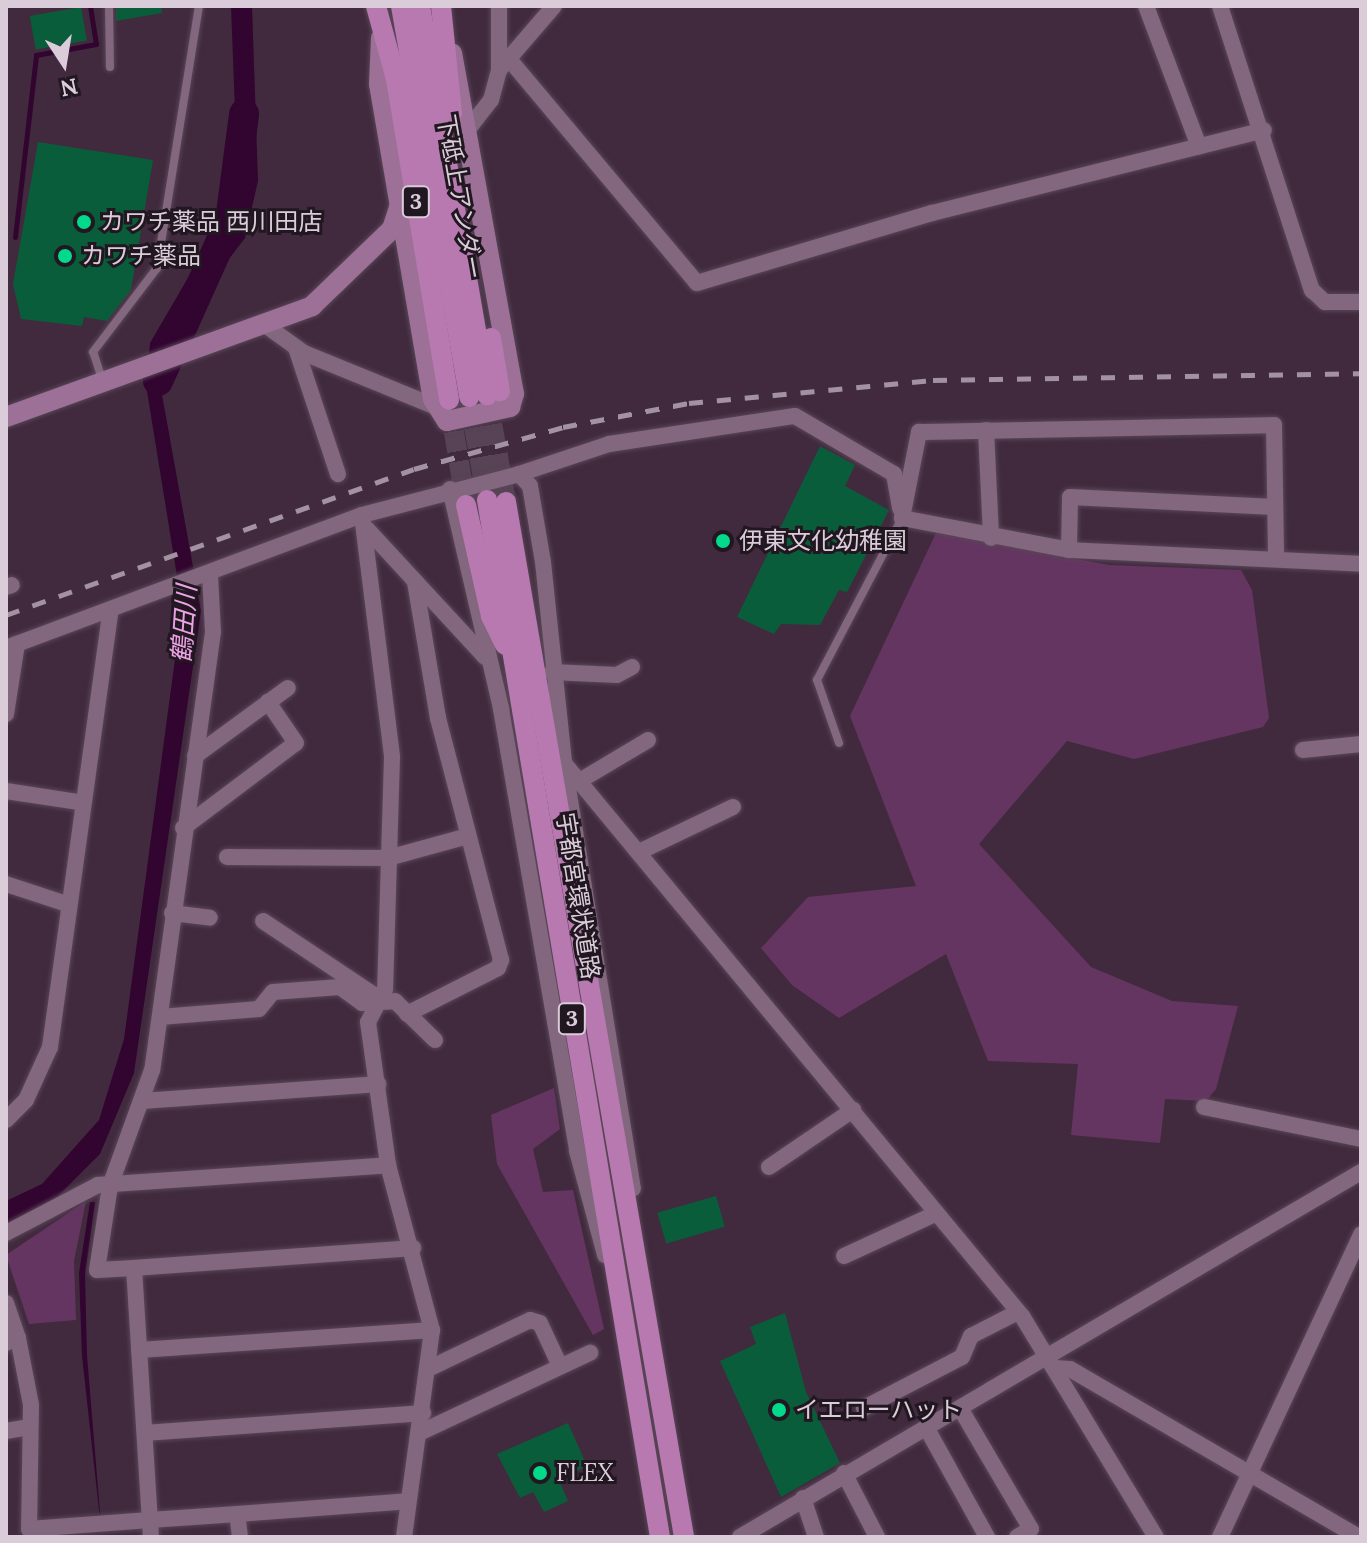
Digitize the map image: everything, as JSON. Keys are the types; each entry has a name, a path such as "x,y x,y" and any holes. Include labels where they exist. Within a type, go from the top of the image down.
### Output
{"main road":[{"name":"3","path":"376,6 381,38 396,79 468,398"},
{"name":"下砥上アンダー","path":"401,6 468,398"},
{"name":"下砥上アンダー","path":"420,6 468,398"},
{"path":"381,38 379,84 400,204 468,398 447,421 510,407 514,394 469,128 442,14"},
{"name":"3","path":"442,14 468,398"},
{"path":"6,417 268,327 312,306 392,229 400,204"},
{"name":"宇都宮環状道路","path":"523,660 535,610 504,499 523,660 635,1332 660,1537"},
{"name":"3","path":"466,505 491,616 523,660"},
{"name":"宇都宮環状道路","path":"635,1332 684,1537"}],"street":[{"path":"499,6 504,64 697,283 932,213 1264,130"},
{"path":"469,128 491,100 504,64 554,6"},
{"path":"1146,6 1199,146"},
{"path":"1220,6 1264,130 1312,290 1325,302 1361,302"},
{"path":"268,327 296,348 468,398"},
{"path":"296,348 338,474"},
{"path":"6,714 12,646 450,489 519,474 609,444 795,416 894,474 902,518"},
{"path":"902,518 919,432 1274,425 1276,559"},
{"path":"986,430 991,538"},
{"path":"519,474 530,486 543,562 552,672 564,763 628,1138 635,1332"},
{"path":"450,489 487,660 577,1151 635,1332"},
{"path":"1069,550 1070,497 1275,507"},
{"path":"902,518 991,538 1069,550 1361,564"},
{"path":"364,522 487,660"},
{"path":"364,522 392,757 380,999 368,1022 388,1165 413,1248 432,1330 430,1368 404,1537"},
{"path":"206,577 213,632 183,828 160,1017 143,1101 110,1186 97,1270 413,1248"},
{"path":"407,1014 501,960 468,836 415,582"},
{"path":"6,1120 26,1100 50,1047 79,802 110,613"},
{"path":"552,672 617,675 632,667"},
{"path":"195,756 288,688"},
{"path":"183,828 296,743 268,702"},
{"path":"581,780 648,740"},
{"path":"1303,750 1361,744"},
{"path":"564,763 641,851 1018,1312 1156,1537"},
{"path":"6,791 79,802"},
{"path":"641,851 733,807"},
{"path":"227,857 388,858 468,836"},
{"path":"6,884 67,904"},
{"path":"172,913 210,918"},
{"path":"263,921 407,1014 435,1040"},
{"path":"160,1017 259,1009 273,992 340,987 362,1003 380,999"},
{"path":"143,1101 378,1084"},
{"path":"1204,1107 1361,1139"},
{"path":"769,1167 853,1110"},
{"path":"6,1233 59,1212 88,1187 388,1165"},
{"path":"740,1537 844,1473 960,1408 1052,1363 1361,1172"},
{"path":"844,1256 937,1213"},
{"path":"1220,1537 1361,1234"},
{"path":"134,1268 151,1529"},
{"path":"6,1303 29,1427 29,1533 151,1529 237,1514 408,1501"},
{"path":"864,1408 962,1357 971,1336 1018,1312"},
{"path":"430,1368 530,1320 540,1323 560,1366"},
{"path":"139,1350 432,1330"},
{"path":"421,1432 590,1353"},
{"path":"1052,1363 1070,1369 1359,1537"},
{"path":"960,1408 1031,1529 1017,1537"},
{"path":"145,1433 423,1413"},
{"path":"6,1431 29,1427"},
{"path":"926,1427 987,1537"},
{"path":"844,1473 877,1537"},
{"path":"803,1498 816,1537"},
{"path":"237,1514 240,1537"}],"lane":[{"path":"109,6 110,67"},
{"path":"103,384 93,352 157,268 199,6"},
{"path":"839,743 817,680 902,518"}],"shaded area":[{"path":"936,533 1109,565 1241,570 1252,590 1269,718 1263,727 1134,759 1067,741 979,844 1091,967 1172,1001 1238,1006 1216,1089 1206,1101 1165,1099 1160,1143 1071,1135 1078,1064 988,1061 946,954 839,1018 792,985 761,948 808,897 916,886 850,716"},
{"path":"554,1088 560,1129 533,1149 543,1192 573,1190 604,1329 593,1335 497,1164 491,1115"},
{"path":"86,1201 74,1261 76,1320 29,1324 6,1255"}],"water":[{"path":"231,6 252,6 258,181 245,238 183,319 161,389 201,611 134,1073 100,1154 48,1206 6,1224 6,1201 42,1184 99,1120 124,1039 182,607 146,385 150,343 238,192"},
{"path":"90,1202 95,1202 85,1275 87,1355 102,1537 82,1356 79,1273"}],"building":[{"path":"116,6 161,6 162,13 116,21"},
{"path":"81,7 87,40 36,50 30,16"},
{"name":"カワチ薬品 西川田店","path":"38,142 153,160 131,290 107,321 84,317 82,326 21,319 13,284"},
{"name":"伊東文化幼稚園","path":"820,446 855,465 845,486 889,510 847,592 839,590 820,625 781,624 774,634 737,617"},
{"path":"716,1196 725,1227 666,1244 657,1213"},
{"name":"イエローハット","path":"785,1313 806,1392 840,1463 781,1497 720,1361 756,1344 750,1327"},
{"name":"FLEX","path":"568,1423 587,1466 559,1480 568,1501 544,1512 533,1492 520,1498 497,1454"}],"waterway":[{"path":"15,237 36,55 96,44 90,6"},
{"name":"鶴田川","path":"158,381 230,221 244,114"}],"tunnel":[{"path":"487,395 506,502"},
{"path":"469,398 487,500"},
{"path":"449,402 466,505"}],"railway":[{"path":"6,615 414,469 563,427 689,403 933,380 1361,373"}],"place":[{"name":"カワチ薬品 西川田店","path":"84,222"},
{"name":"カワチ薬品","path":"65,256"},
{"name":"伊東文化幼稚園","path":"723,541"},
{"name":"イエローハット","path":"779,1410"},
{"name":"FLEX","path":"540,1473"}]}
